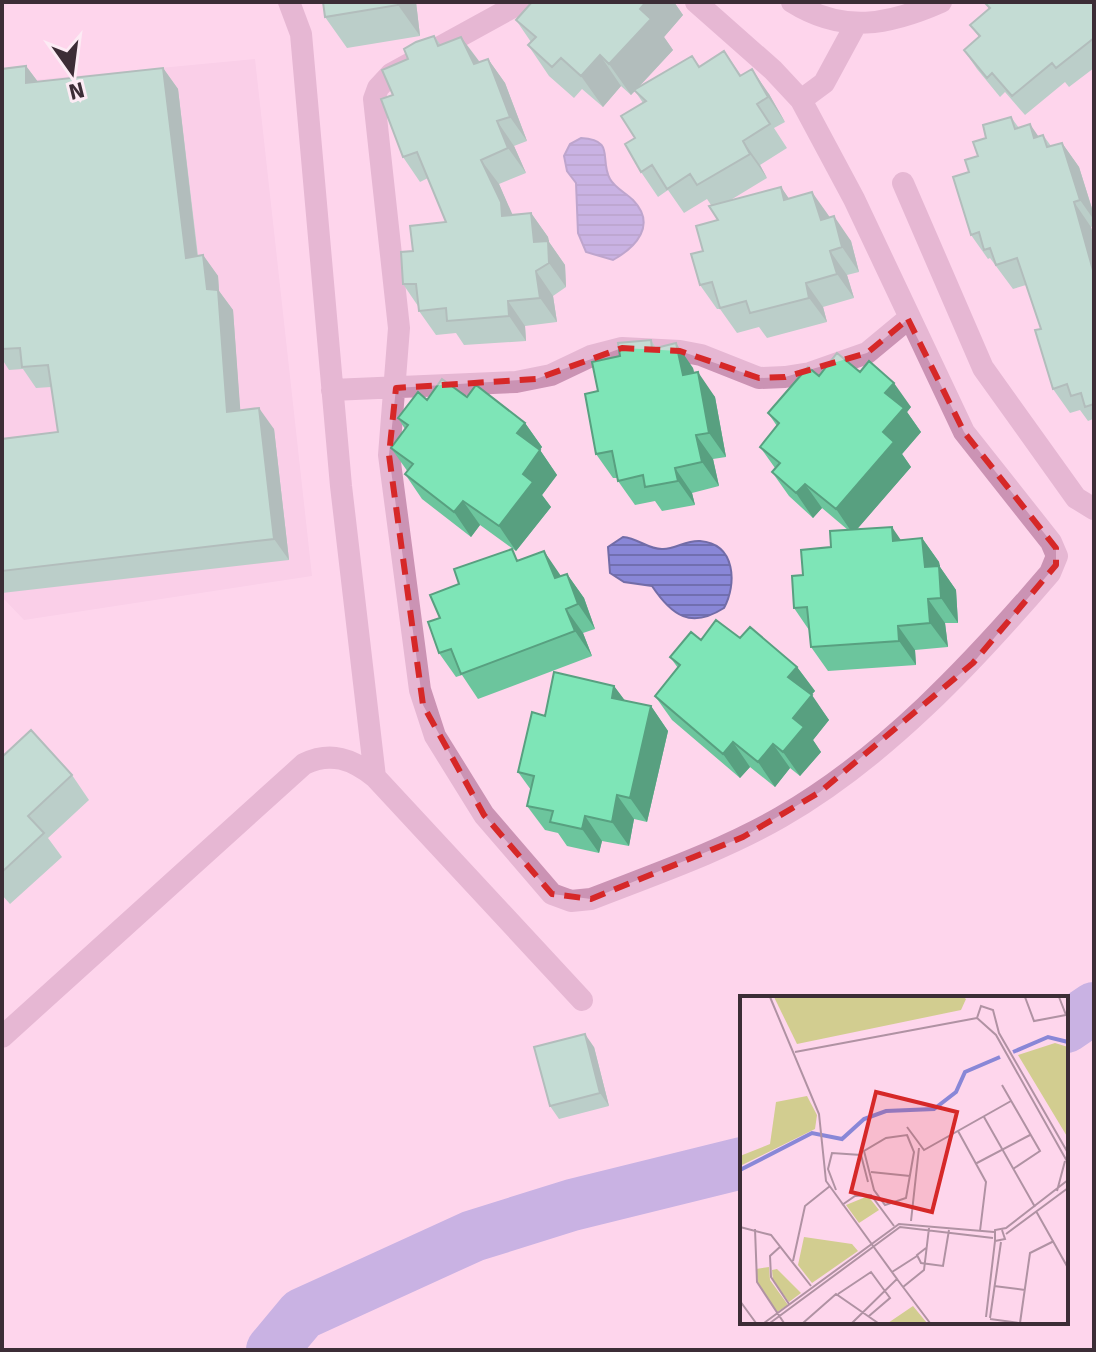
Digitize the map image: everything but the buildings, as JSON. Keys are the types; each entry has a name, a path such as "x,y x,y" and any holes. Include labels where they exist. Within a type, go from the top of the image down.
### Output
{"street":[{"path":"289,2 301,34 332,390 375,777"},
{"path":"522,2 391,74 378,88 375,111 399,328 389,455 420,690 427,719 484,815 512,849 552,894 581,901 743,837 820,792 973,663 1056,565 1057,556 1051,542 964,432 845,180 801,100 773,70 696,2"},
{"path":"792,2 828,21 856,24 917,13 941,2"},
{"path":"801,100 824,83 856,24"},
{"path":"903,183 993,387 1076,498 1094,509"},
{"path":"332,390 536,379 591,356 622,348 680,351 701,355 759,378 785,377 810,373 867,353 908,319"},
{"path":"2,1037 304,764 330,756 345,758 375,777 582,1000"}],"highlighted area":[{"path":"908,319 964,432 1056,548 1056,565 973,663 820,792 743,837 591,899 552,894 484,815 423,705 389,455 396,388 536,379 622,348 680,351 759,378 785,377 867,353"}],"shaded area":[{"path":"255,59 312,576 24,620 2,597 2,83"},
{"path":"581,138 599,142 603,147 610,179 633,200 643,218 641,234 636,242 613,260 586,252 578,233 576,183 567,171 564,156 570,144"},
{"path":"623,537 658,549 700,541 721,549 727,557 732,577 724,608 702,618 683,616 667,605 652,586 624,582 610,573 608,547"}],"waterway":[{"path":"1068,1026 1094,1008"},
{"path":"272,1350 302,1314 473,1236 572,1205 740,1163"}]}
